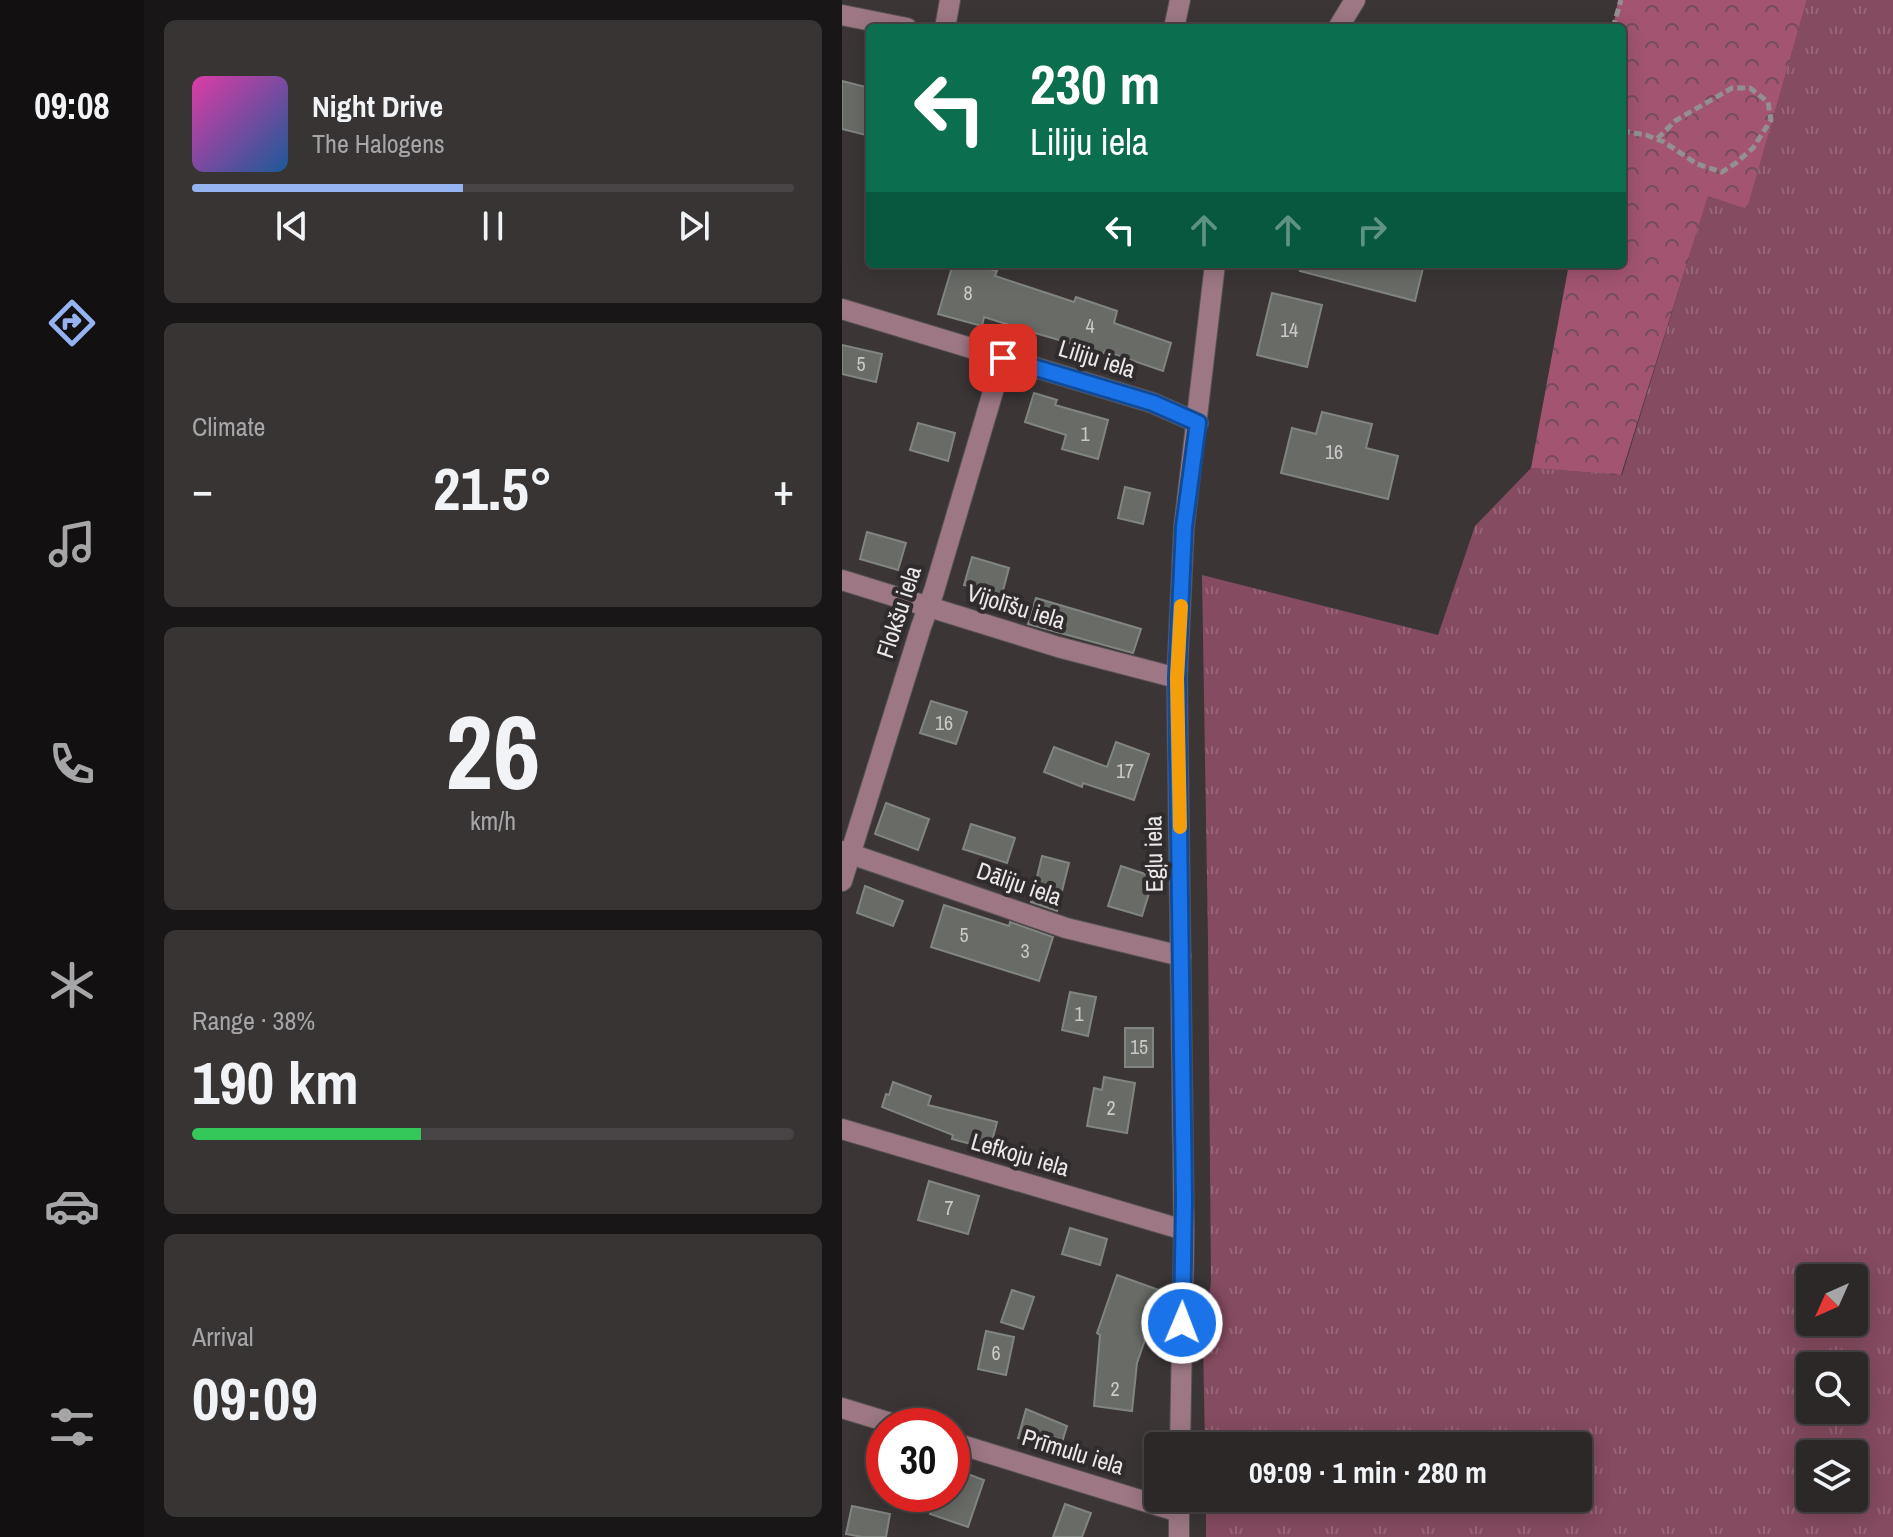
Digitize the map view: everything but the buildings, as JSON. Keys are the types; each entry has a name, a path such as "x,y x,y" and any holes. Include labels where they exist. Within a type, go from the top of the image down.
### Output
{"street":[{"path":"946,24 950,0"},
{"path":"1175,24 1180,0"},
{"path":"1340,24 1355,0"},
{"path":"842,15 887,24"},
{"name":"Egļu iela","path":"1180,1432 1184,1230 1177,678 1184,527 1215,268"},
{"name":"Liliju iela","path":"842,309 1153,403 1198,423"},
{"name":"Flokšu iela","path":"842,881 846,852 928,608 1003,358"},
{"name":"Vijolīšu iela","path":"842,580 1058,647 1177,678"},
{"name":"Dāliju iela","path":"846,852 1066,928 1181,956"},
{"name":"Lefkoju iela","path":"842,1129 1184,1230"},
{"path":"842,1408 866,1415"},
{"name":"Prīmulu iela","path":"970,1447 1144,1495"},
{"path":"1179,1512 1179,1537"}],"path":[{"path":"1614,24 1621,0"},
{"path":"1626,132 1657,139 1697,164 1722,172 1753,148 1771,120 1768,102 1750,88 1732,88 1675,121 1657,139"}],"green space":[{"path":"1618,0 1807,0 1747,209 1708,196 1621,475 1531,468 1568,268 1626,268 1626,24 1614,24"},
{"path":"1807,0 1893,0 1893,1537 1206,1537 1206,1512 1592,1512 1592,1432 1205,1432 1203,1342 1211,1282 1202,575 1438,635 1475,526 1531,468 1622,475 1708,195 1747,208"}],"slow traffic":[{"path":"1180,827 1177,678 1181,606"}],"route":[{"path":"1003,358 1153,403 1198,423 1184,527 1177,678 1184,1199 1182,1323"}]}
